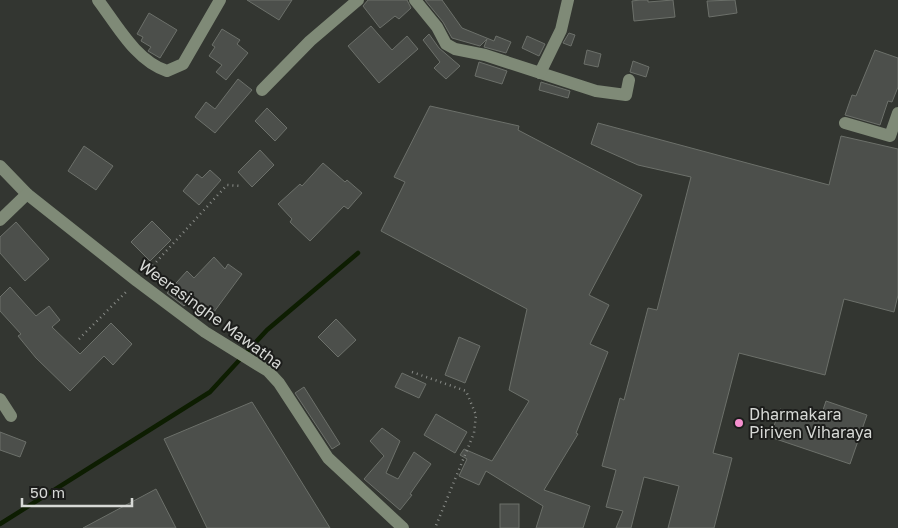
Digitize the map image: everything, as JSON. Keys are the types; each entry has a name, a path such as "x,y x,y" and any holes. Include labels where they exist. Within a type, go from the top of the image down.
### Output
{"street":[{"path":"98,0 137,51 154,67 167,71 183,64 220,0"},
{"path":"262,90 310,41 358,0"},
{"path":"416,0 437,27 446,44 455,49 485,55 596,91 626,95 629,80"},
{"path":"540,73 561,30 568,0"},
{"path":"845,123 890,136 898,114"},
{"name":"Weerasinghe Mawatha","path":"0,166 27,194 137,282 205,332 268,371 328,458 403,528"},
{"path":"0,220 27,194"},
{"path":"0,398 11,416"}],"path":[{"path":"79,339 137,282 227,185 241,186"},
{"path":"412,372 466,390 476,415 474,433 435,528"}],"building":[{"path":"247,0 292,0 279,20"},
{"path":"368,0 407,0 411,8 399,19 395,16 380,28 363,6"},
{"path":"425,0 442,0 462,28 494,41 496,36 511,42 506,53 484,47 487,39 480,46 452,38 443,22"},
{"path":"648,0 648,2 673,0 675,17 634,21 632,1"},
{"path":"735,0 737,13 709,17 707,1"},
{"path":"149,13 177,30 160,58 148,51 151,47 141,41 143,37 137,34"},
{"path":"371,26 392,50 407,36 418,49 379,83 348,46"},
{"path":"222,29 240,40 237,44 248,53 226,80 216,72 222,65 209,56 215,47 212,45"},
{"path":"569,33 575,35 571,46 563,43"},
{"path":"429,34 439,48 460,66 446,79 434,68 440,62 423,40"},
{"path":"527,36 545,44 539,56 522,48"},
{"path":"587,50 601,54 598,67 584,64"},
{"path":"875,50 898,58 898,87 892,102 888,101 880,125 845,115 852,95 856,96"},
{"path":"633,61 649,67 646,77 630,72"},
{"path":"479,62 507,71 502,84 475,76"},
{"path":"238,79 252,90 215,133 195,117 206,102 215,109"},
{"path":"541,82 570,91 568,98 539,90"},
{"path":"430,106 519,126 518,130 642,195 589,295 609,305 590,344 608,352 576,433 578,434 544,490 590,506 583,528 536,528 543,506 486,471 479,485 459,476 467,459 460,455 464,449 492,461 529,401 509,390 527,309 381,231 405,182 394,177"},
{"path":"267,108 287,128 275,141 255,121"},
{"path":"598,123 829,185 841,136 898,149 898,295 894,312 844,299 825,375 739,353 713,453 732,458 714,528 668,528 679,486 644,477 631,528 616,528 623,511 606,507 616,470 602,466 620,398 624,400 648,308 657,310 691,177 638,165 591,144"},
{"path":"84,146 113,166 96,190 68,171"},
{"path":"260,150 274,165 252,187 238,172"},
{"path":"323,163 345,182 347,180 362,193 348,209 344,206 310,241 290,222 292,219 278,204 300,184 302,186"},
{"path":"210,170 221,180 199,205 183,191 197,174 202,178"},
{"path":"152,221 171,240 150,261 131,242"},
{"path":"16,222 49,259 25,281 0,253 0,237"},
{"path":"214,257 225,269 228,264 242,274 211,316 190,300 184,306 167,293 187,271 194,278"},
{"path":"10,287 36,316 49,306 60,320 52,327 80,354 111,323 132,344 113,365 104,356 70,391 36,358 18,336 21,334 0,311 0,297"},
{"path":"336,319 356,340 338,357 318,337"},
{"path":"459,337 480,346 465,383 445,375"},
{"path":"402,373 426,384 419,398 395,387"},
{"path":"304,387 340,444 332,449 295,393"},
{"path":"826,401 867,415 850,464 770,437 780,409 819,422"},
{"path":"252,402 330,528 207,528 164,439"},
{"path":"436,414 467,432 455,453 424,435"},
{"path":"382,428 400,441 386,473 398,479 414,452 431,464 410,494 412,495 400,510 364,479 384,456 370,441"},
{"path":"0,432 26,442 20,457 0,450"},
{"path":"156,489 176,528 83,528"},
{"path":"500,504 519,504 519,528 500,528"}],"waterway":[{"path":"0,524 210,392 267,330 358,253"}],"place":[{"name":"Dharmakara Piriven Viharaya","path":"739,423"}]}
